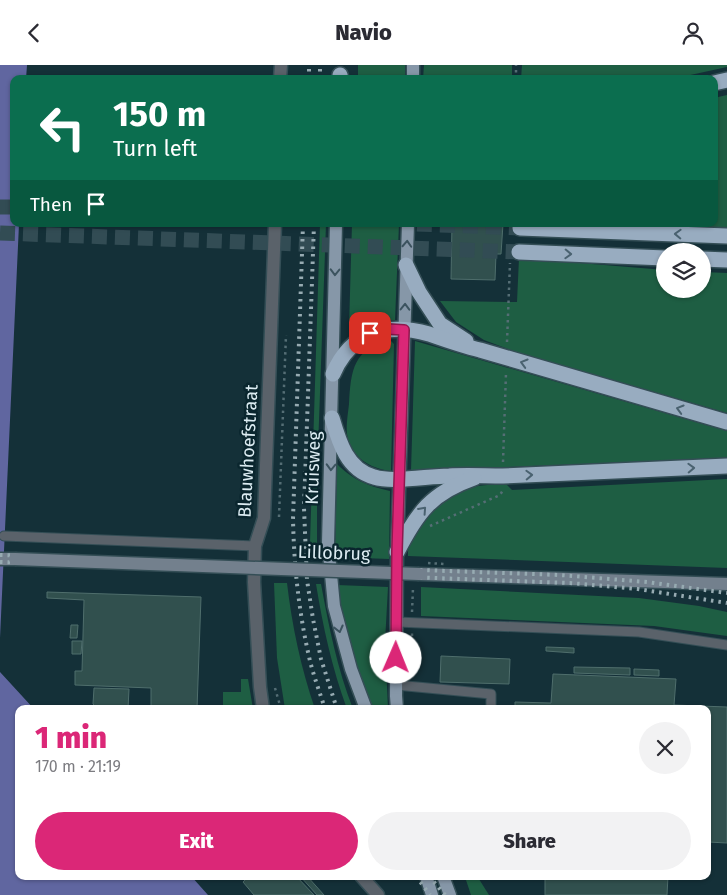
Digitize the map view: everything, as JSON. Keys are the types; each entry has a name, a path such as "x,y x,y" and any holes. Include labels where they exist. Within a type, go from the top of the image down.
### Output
{"highway":[{"path":"520,228 727,236"},
{"path":"519,253 656,258"},
{"path":"711,259 727,260"},
{"path":"406,265 418,291 440,323 480,350"},
{"path":"333,374 339,360 347,349 370,333 388,329 404,330 427,334 727,422"},
{"path":"332,419 338,442 345,455 357,469 373,477 400,479 450,475 480,476 727,466"},
{"path":"397,551 420,511 436,497 460,483 480,476"}],"main road":[{"name":"Kruisweg","path":"336,227 328,543 334,606 351,669 364,705"},
{"path":"397,705 397,551 408,227"},
{"path":"427,880 432,895"},
{"path":"444,880 450,895"}],"street":[{"name":"Blauwhoefstraat","path":"262,705 254,582 255,547 264,518 275,227"},
{"name":"Lillobrug","path":"0,559 727,584"},
{"path":"365,880 378,895"}],"lane":[{"path":"4,536 255,547"},
{"path":"397,622 639,632 727,645"},
{"path":"396,685 491,694 491,705"}],"green space":[{"path":"358,65 405,65 405,75 358,75"},
{"path":"424,65 512,65 512,75 423,75"},
{"path":"522,65 727,65 727,67 690,75 521,75"},
{"path":"727,95 727,228 698,227 718,227 718,97"},
{"path":"320,227 326,227 317,477 317,544 310,543"},
{"path":"352,227 399,227 395,320 375,322 351,335 349,328"},
{"path":"519,258 656,269 656,298 711,298 711,272 727,273 727,413 516,352 484,340 456,322 440,301 517,302"},
{"path":"391,341 394,344 391,471 376,468 357,455 349,442 347,427 351,381 357,362 369,349 378,344"},
{"path":"415,341 727,431 727,458 411,471"},
{"path":"337,464 361,482 390,491 389,559 335,557"},
{"path":"727,479 727,568 408,556 410,541 426,518 448,499 474,487 506,484 512,490"},
{"path":"274,583 287,583 298,647 314,705 284,705 277,658"},
{"path":"316,584 321,584 330,632 351,705 346,705 332,663"},
{"path":"337,585 388,587 385,642 388,705 370,705 343,617"},
{"path":"421,587 639,598 699,606 727,612 727,636 654,626 421,616"},
{"path":"241,679 248,679 252,705 223,705 223,692 241,692"},
{"path":"466,880 480,880 489,895 471,895"}],"water":[{"path":"0,65 27,65 26,75 10,75 10,227 19,227 0,638"},
{"path":"0,672 30,705 15,705 15,880 195,880 208,895 0,895"}],"building":[{"path":"452,227 503,227 501,254 496,254 495,280 451,279"},
{"path":"47,592 201,597 197,705 151,705 151,688 75,685 75,671 82,671 84,600 47,598"},
{"path":"71,625 78,625 77,638 70,638"},
{"path":"72,641 82,641 81,654 72,654"},
{"path":"546,647 574,648 574,653 546,651"},
{"path":"441,656 510,659 509,684 440,682"},
{"path":"574,667 630,668 630,675 574,673"},
{"path":"634,669 659,670 659,676 634,675"},
{"path":"553,674 676,679 674,705 515,705 515,702 551,703"},
{"path":"94,688 129,689 128,705 93,704"},
{"path":"711,706 727,707 727,843 711,842"},
{"path":"245,880 300,880 314,895 254,895 243,882"},
{"path":"304,880 311,880 324,895 317,895"},
{"path":"545,880 668,880 667,895 545,895"}],"tunnel":[{"path":"0,207 10,207"},
{"path":"494,227 520,228"},
{"path":"0,233 519,252"}],"railway":[{"path":"309,65 309,75"},
{"path":"320,65 320,75"},
{"path":"303,227 293,519 296,573 303,626 312,667 324,705"},
{"path":"314,227 304,508 307,580 321,659 336,705"},
{"path":"0,555 560,575 647,582 727,593"},
{"path":"0,562 570,583 638,589 727,603"},
{"path":"419,880 430,895"},
{"path":"432,880 445,895"}],"route":[{"path":"370,333 388,329 404,330 397,551 396,658"}]}
